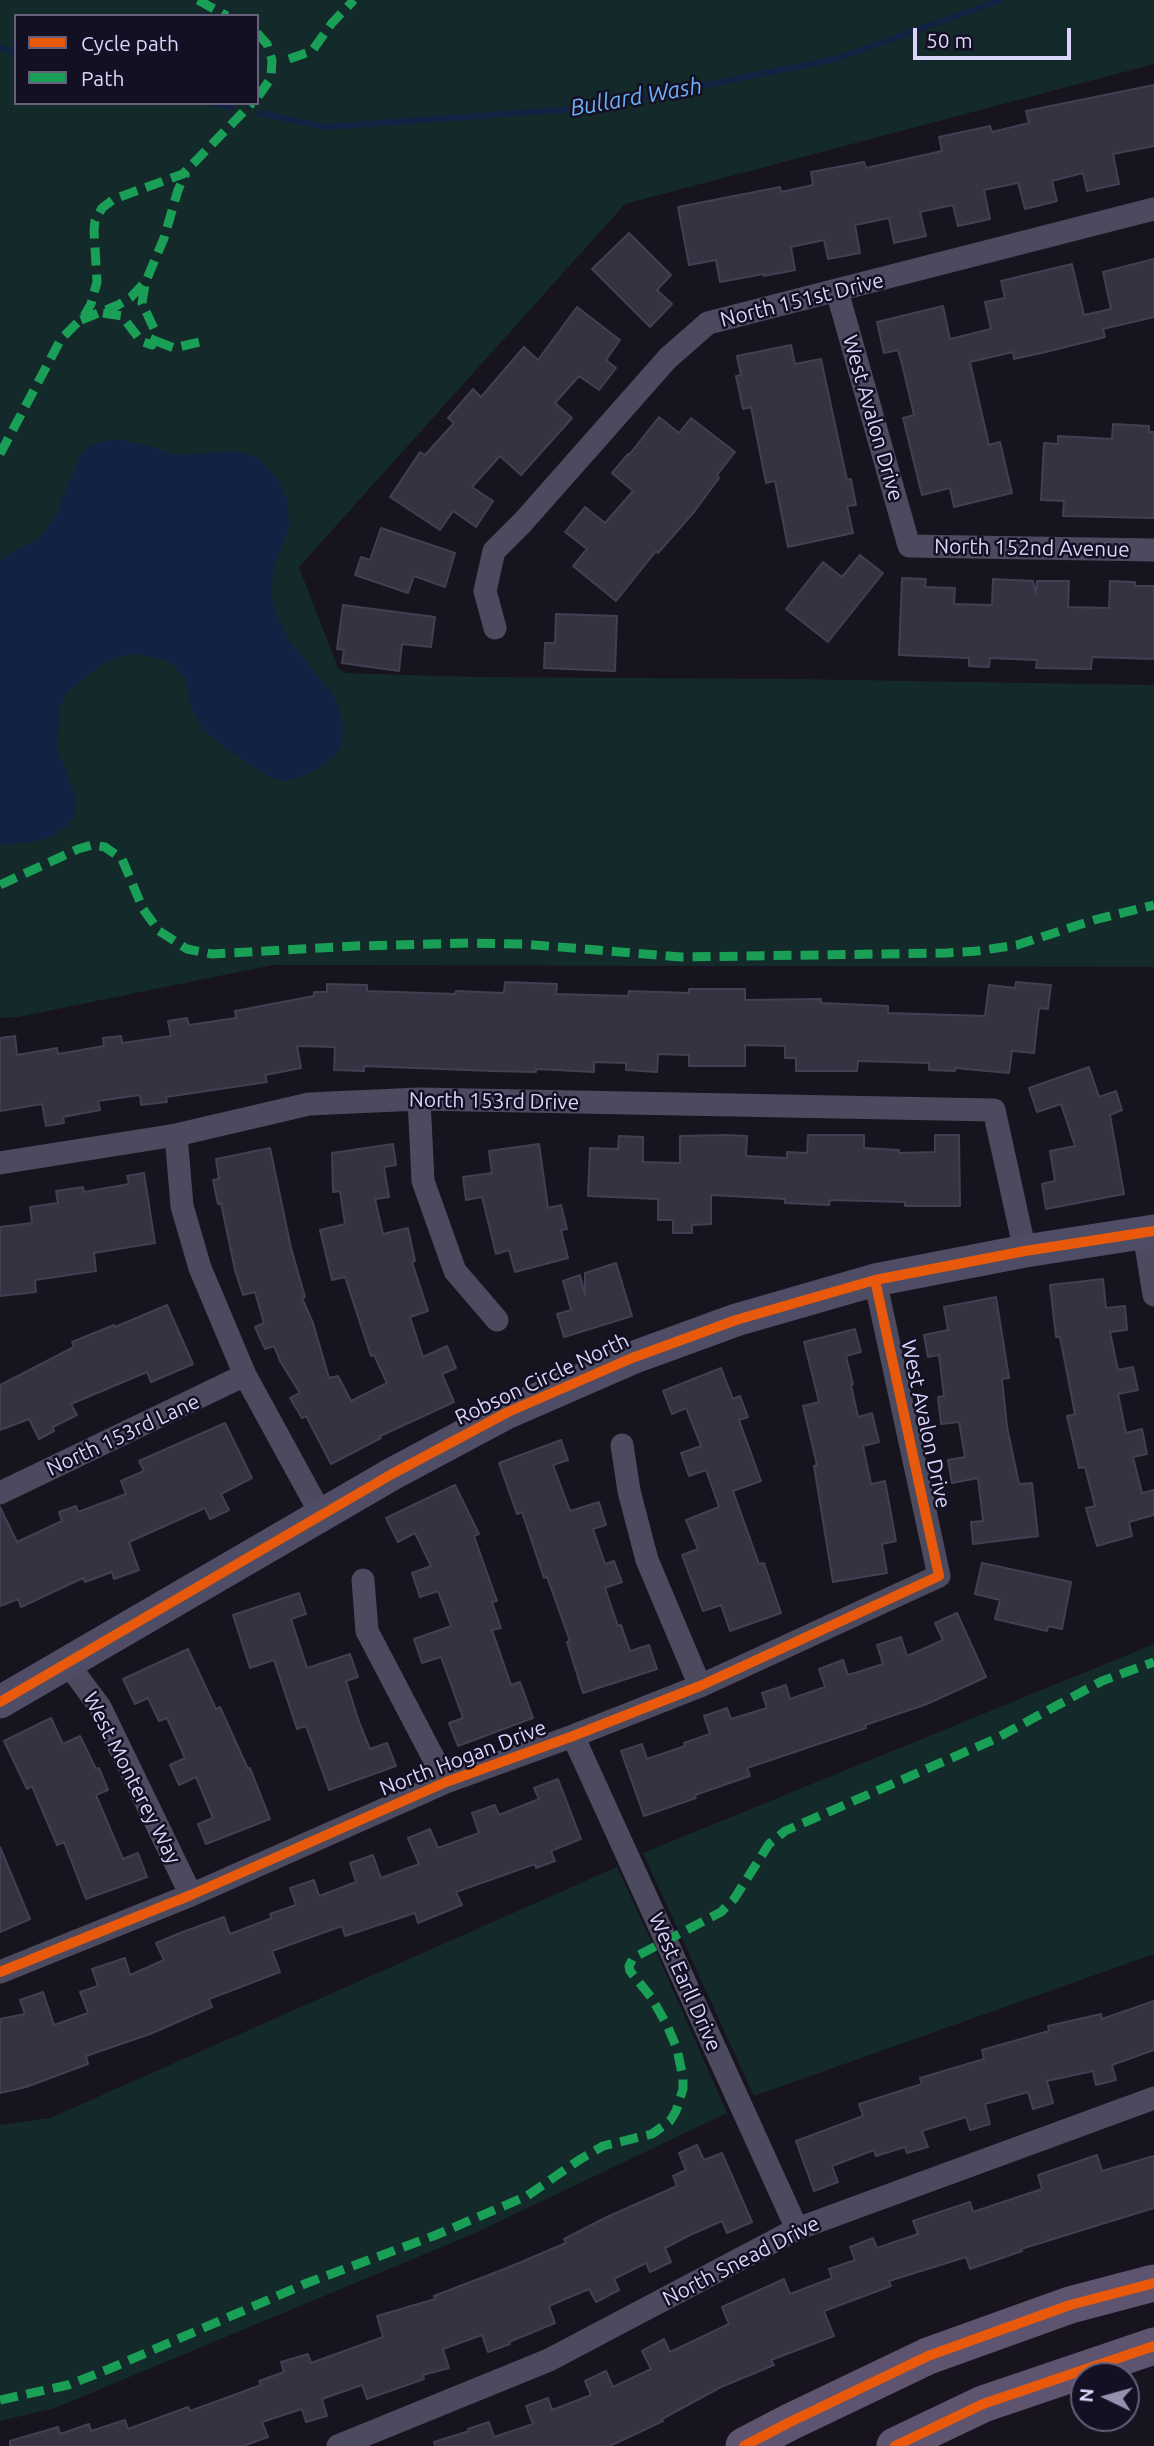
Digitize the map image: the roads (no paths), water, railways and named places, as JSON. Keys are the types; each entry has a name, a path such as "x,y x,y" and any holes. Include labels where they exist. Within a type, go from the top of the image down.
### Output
{"main road":[{"path":"744,2446 928,2357 1070,2305 1154,2283"},
{"path":"895,2446 983,2404 1154,2346"}],"street":[{"name":"North 151st Drive","path":"495,628 485,591 494,551 523,522 668,358 708,323 1154,209"},
{"name":"West Avalon Drive","path":"837,291 909,546"},
{"name":"North 152nd Avenue","path":"909,546 1154,550"},
{"name":"North 153rd Drive","path":"0,1163 176,1135 309,1104 419,1099 993,1110 1025,1251"},
{"path":"419,1099 423,1181 455,1271 498,1320"},
{"path":"176,1135 182,1206 200,1268 245,1375 322,1516"},
{"path":"1149,1232 1154,1295"},
{"name":"Robson Circle North","path":"0,1702 392,1474 508,1412 567,1385 736,1320 875,1280 1025,1251 1149,1232"},
{"name":"West Avalon Drive","path":"875,1280 939,1576"},
{"name":"North 153rd Lane","path":"0,1493 245,1375"},
{"path":"622,1445 629,1491 647,1560 700,1686"},
{"name":"North Hogan Drive","path":"0,1972 191,1895 446,1782 700,1686 939,1576"},
{"path":"363,1580 367,1631 446,1782"},
{"name":"West Monterey Way","path":"68,1664 100,1707 191,1895"},
{"name":"West Earll Drive","path":"573,1736 797,2229"},
{"name":"North Snead Drive","path":"338,2446 549,2360 797,2229 1154,2098"}],"water":[{"path":"115,439 176,455 239,451 259,459 277,478 287,499 289,521 288,532 273,568 272,596 275,610 289,641 330,690 338,704 344,727 341,746 336,755 313,772 286,781 271,778 226,749 201,727 192,710 185,679 173,665 140,654 118,656 101,665 68,691 60,706 57,748 76,797 74,816 69,824 52,837 0,845 0,561 9,553 38,539 48,527 85,449 92,444"}],"waterway":[{"name":"Bullard Wash","path":"260,113 325,127 590,108 835,59 1001,0"},
{"name":"Bullard Wash","path":"0,48 14,52"},
{"name":"Bullard Wash","path":"223,105 231,107"}]}
